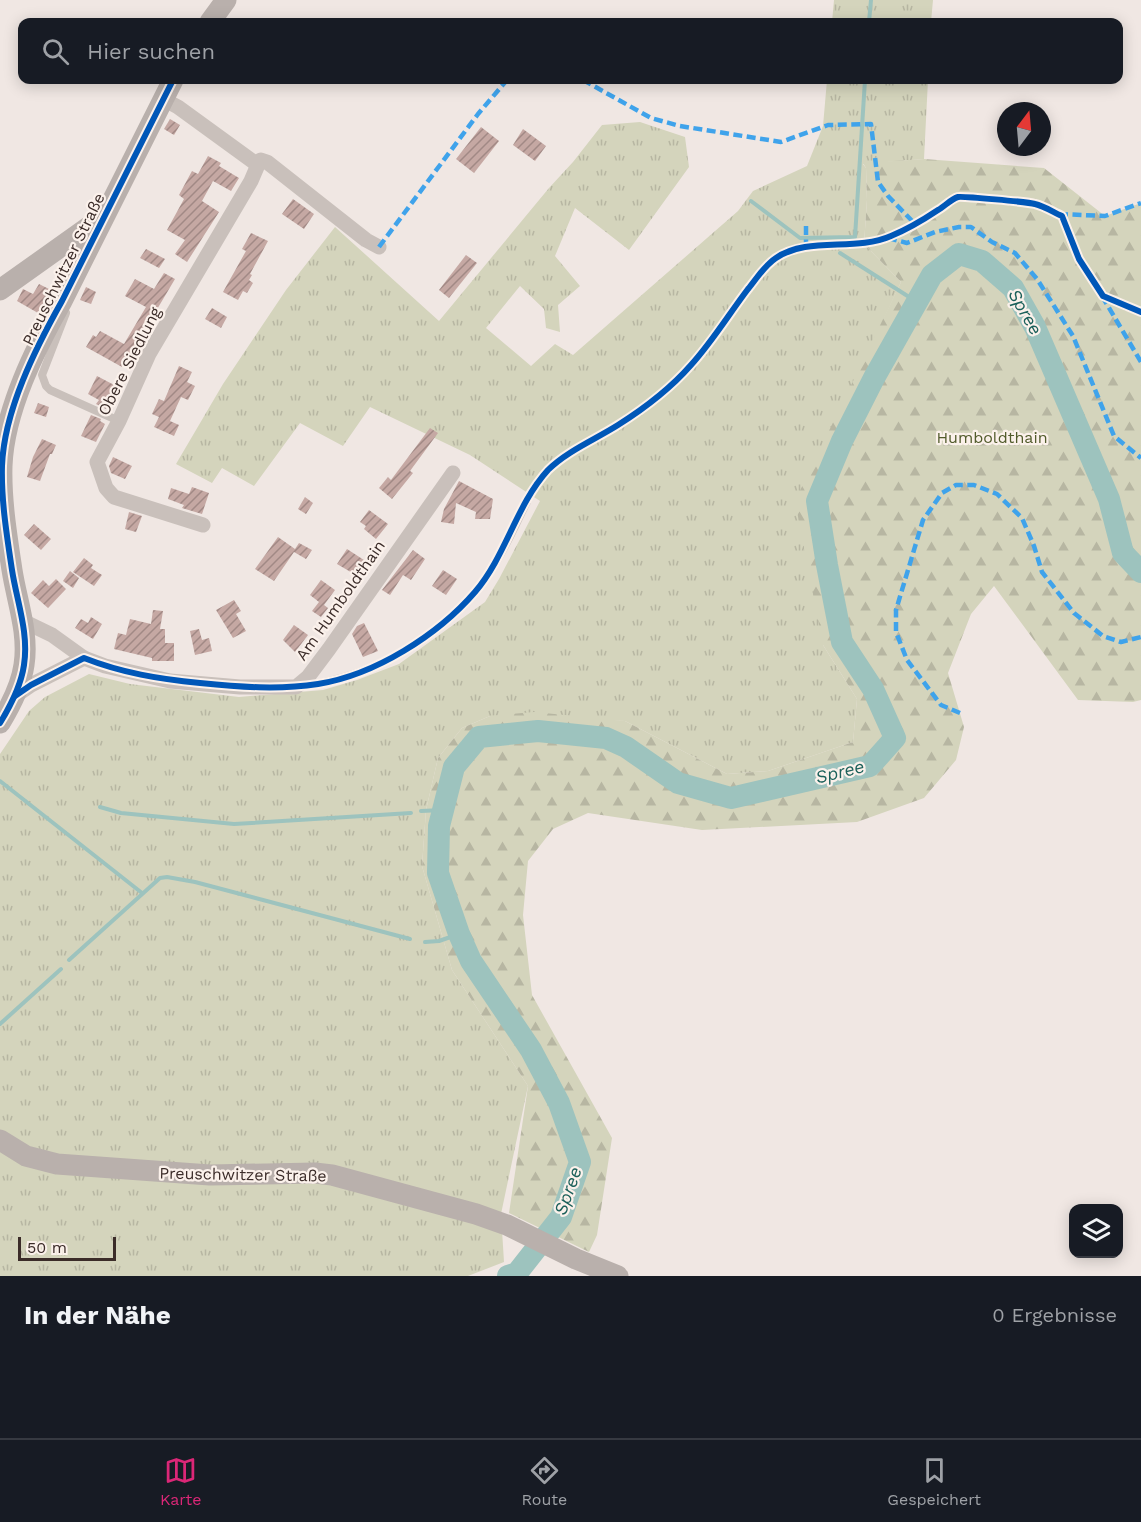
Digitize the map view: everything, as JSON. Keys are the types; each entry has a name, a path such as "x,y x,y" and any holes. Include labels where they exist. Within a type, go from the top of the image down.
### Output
{"street":[{"path":"213,18 226,0"},
{"name":"Preuschwitzer Straße","path":"5,711 24,667 25,654 23,621 6,570 2,468 4,439 11,412 40,343 171,84"},
{"path":"163,99 178,107 255,163 261,160 267,162 366,240 379,247"},
{"name":"Obere Siedlung","path":"202,525 114,497 106,488 97,462 119,422 149,354 251,181 256,167 255,163"},
{"path":"0,290 104,216"},
{"name":"Am Humboldthain","path":"296,687 308,677 329,649 453,473"},
{"path":"23,621 52,635 84,658 105,666 171,681 240,687 296,687"},
{"path":"5,711 31,686 84,658"},
{"name":"Preuschwitzer Straße","path":"0,1140 26,1155 57,1164 181,1174 315,1173 332,1175 476,1214 507,1225 576,1259 618,1276"}],"lane":[{"path":"63,301 67,309 42,375 46,386 50,390 119,422"},
{"path":"296,687 322,683 358,672 396,656 423,640 460,608 491,571 526,502"}],"green space":[{"path":"834,0 933,0 931,18 832,18"},
{"path":"827,84 928,84 924,159 863,164 866,168 867,200 864,244 901,282 854,383 823,645 857,699 853,742 768,771 727,774 625,721 490,716 462,728 438,758 426,810 422,866 452,970 528,1086 501,1214 504,1262 468,1276 0,1276 0,754 29,711 45,697 89,674 130,684 239,697 323,690 399,664 485,602 540,501 470,455 370,407 343,446 300,423 254,486 222,468 212,483 176,464 223,384 286,290 335,227 439,321 602,125 640,122 685,137 689,167 629,250 575,208 555,256 580,286 558,305 560,332 546,328 544,309 520,286 486,328 531,366 555,344 573,355 738,211 753,191 807,166 823,126"},
{"name":"Humboldthain","path":"924,159 1044,168 1105,216 1141,203 1141,700 1133,702 1078,700 994,586 971,614 948,673 964,727 956,760 924,798 857,822 702,830 588,813 553,829 528,861 523,915 532,995 612,1138 597,1235 589,1252 509,1213 528,1086 452,970 422,866 426,810 438,758 462,728 490,716 534,712 625,721 727,774 768,771 853,742 857,699 823,645 795,501 901,282 864,244 867,200 866,168 863,163"}],"building":[{"path":"170,119 180,125 174,135 164,129"},
{"path":"481,127 499,141 474,173 456,159"},
{"path":"523,129 546,146 535,161 513,145"},
{"path":"208,156 221,163 219,166 239,178 231,191 213,181 202,201 219,212 187,262 175,254 185,240 167,230 184,199 179,195 192,171 198,174"},
{"path":"293,199 314,214 304,229 282,214"},
{"path":"251,233 268,241 250,274 252,275 249,280 253,283 247,293 243,291 238,300 223,292 246,251 242,249"},
{"path":"146,249 165,259 159,268 140,258"},
{"path":"466,255 477,263 449,298 439,290"},
{"path":"164,273 175,279 156,311 159,313 129,363 125,361 122,367 86,347 93,335 96,337 100,331 124,344 146,307 125,296 135,279 154,289"},
{"path":"39,284 51,290 38,313 17,301 23,289 33,294"},
{"path":"86,287 96,292 91,304 80,300"},
{"path":"212,308 227,317 221,328 205,319"},
{"path":"179,366 192,372 187,382 195,386 188,400 181,397 170,421 179,425 174,436 154,427 159,417 152,414 159,399 164,401"},
{"path":"97,376 118,387 106,409 96,404 99,400 88,394"},
{"path":"38,403 49,407 46,417 34,413"},
{"path":"91,415 101,419 100,421 105,424 96,442 81,436"},
{"path":"430,428 438,433 410,471 413,473 392,499 379,488 388,477 391,480"},
{"path":"42,439 56,445 50,454 40,481 27,477"},
{"path":"113,457 132,466 125,479 111,473 109,466"},
{"path":"459,481 493,499 490,519 475,519 476,512 456,503 454,524 441,522 444,509"},
{"path":"192,487 209,493 202,514 182,508 184,505 168,499 171,488 189,494"},
{"path":"305,497 313,503 306,514 298,509"},
{"path":"369,510 388,524 376,539 364,529 366,526 360,522"},
{"path":"129,512 142,516 136,532 125,529"},
{"path":"34,524 51,539 41,550 24,535"},
{"path":"278,537 295,549 299,543 312,550 306,559 294,552 274,581 255,569"},
{"path":"347,549 367,562 359,574 361,578 337,564"},
{"path":"413,550 425,559 411,580 403,575 390,595 382,590"},
{"path":"84,558 93,565 91,568 102,575 94,586 73,572"},
{"path":"443,570 457,579 446,595 432,586"},
{"path":"70,571 79,578 73,588 63,581"},
{"path":"56,579 66,589 48,608 31,593 43,580 49,586"},
{"path":"321,580 335,590 324,605 328,608 321,617 312,611 319,602 310,595"},
{"path":"234,600 241,611 236,614 246,631 233,638 216,610"},
{"path":"153,610 163,611 160,629 165,629 165,643 174,643 174,661 152,661 152,658 114,649 118,633 126,635 130,619 151,624"},
{"path":"91,617 102,624 93,639 75,628 81,619 88,623"},
{"path":"364,623 378,651 363,657 352,634 357,626"},
{"path":"294,625 308,635 295,652 283,640"},
{"path":"199,629 202,640 209,638 212,651 195,655 190,631"}],"waterway":[{"path":"869,18 871,0"},
{"path":"751,201 800,238 855,237 865,84"},
{"path":"840,253 917,302"},
{"name":"Spree","path":"508,1276 517,1273 561,1217 580,1162 559,1103 531,1050 471,961 438,873 439,826 454,767 479,737 538,731 606,738 626,747 678,783 731,798 870,766 895,738 873,689 842,642 817,501 842,441 874,378 932,275 959,254 982,261 1013,288 1035,327 1109,499 1123,553 1141,572"},
{"path":"0,781 142,893"},
{"path":"100,807 121,813 234,824 411,813"},
{"path":"421,811 443,810"},
{"path":"69,960 160,878 167,877 195,882 410,939"},
{"path":"425,942 439,941 459,934"},
{"path":"0,1024 61,969"}],"marked path":[{"path":"379,247 478,114 504,84"},
{"path":"590,84 651,118 680,126 781,142 828,125 871,124 878,182 916,225"},
{"path":"1059,214 1105,216 1141,203"},
{"path":"806,226 806,247"},
{"path":"888,238 907,243 935,232 971,227 992,242 1015,253 1037,279 1073,336 1114,436 1141,458"},
{"path":"1102,296 1141,362"},
{"path":"960,713 941,705 907,660 896,632 896,610 923,520 942,493 956,485 974,485 997,494 1022,518 1042,572 1074,613 1103,636 1121,642 1141,637"}],"cycle path":[{"path":"0,723 18,688 23,673 25,653 24,629 12,570 2,492 2,466 8,424 23,381 42,339 171,84"},
{"path":"15,696 31,685 84,658 112,668 155,677 244,687 274,687 303,686 340,679 361,672 404,651 443,623 475,592 495,563 527,499 548,470 573,451 628,419 666,390 699,356 764,268 789,251 817,246 877,241 909,227 958,197 1030,203 1062,216 1079,259 1103,296 1141,312"}]}
